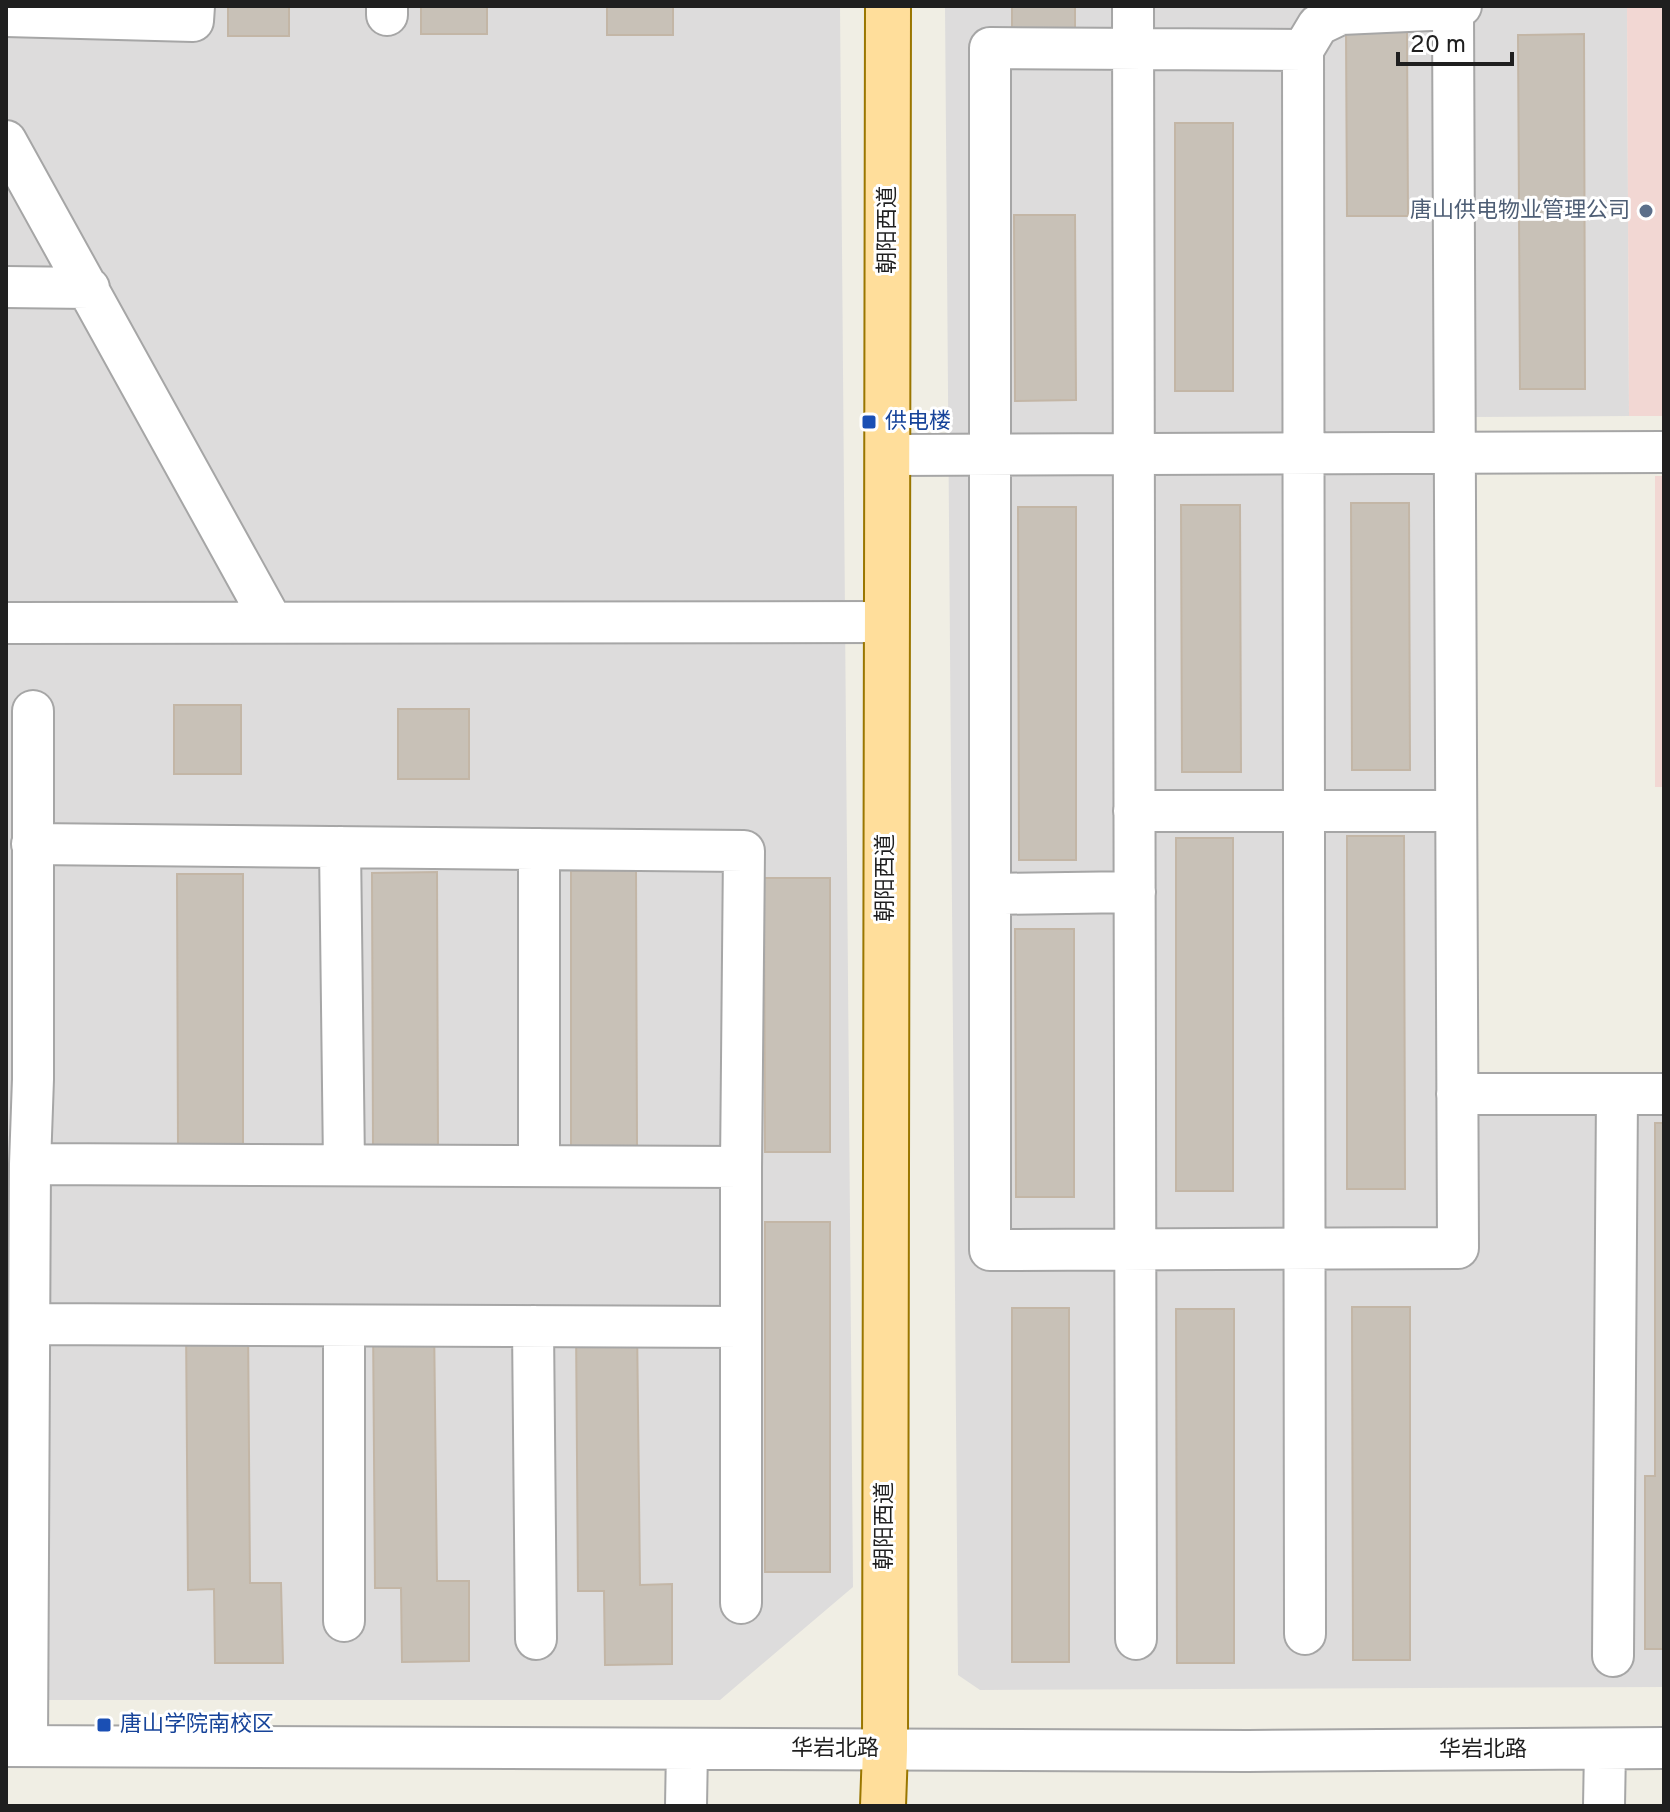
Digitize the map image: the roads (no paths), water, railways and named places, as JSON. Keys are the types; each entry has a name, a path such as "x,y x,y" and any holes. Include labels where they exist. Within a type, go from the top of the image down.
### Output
{"main road":[{"name":"朝阳西道","path":"883,1806 888,6"},
{"name":"朝阳西道","path":"885,1750 903,1806"}],"street":[{"path":"6,16 193,21 194,6"},
{"path":"1133,6 1136,1639"},
{"path":"1303,50 990,48 990,1250 1135,1249 1304,1249 1458,1248 1456,7 1341,14 1318,25 1303,50 1304,1249 1305,1634"},
{"path":"6,141 272,622"},
{"path":"6,287 89,288"},
{"path":"888,455 1664,452"},
{"path":"6,623 886,622"},
{"path":"16,1746 30,1324 30,1164 20,1079 32,844 33,711"},
{"path":"1134,811 1456,811"},
{"path":"32,844 744,851 741,1603"},
{"path":"340,847 344,1165"},
{"path":"539,849 539,1166"},
{"path":"990,894 1135,892"},
{"path":"1457,1094 1664,1094"},
{"path":"1613,1656 1617,1094"},
{"path":"30,1164 741,1167"},
{"path":"30,1324 741,1327"},
{"path":"344,1326 344,1621"},
{"path":"533,1326 536,1639"},
{"name":"华岩北路","path":"16,1746 1248,1751 1664,1748"},
{"path":"686,1806 687,1749"},
{"path":"1604,1806 1605,1749"}],"place":[{"name":"唐山供电物业管理公司","path":"1646,211"},
{"name":"供电楼","path":"869,422"},
{"name":"唐山学院南校区","path":"104,1725"}]}
